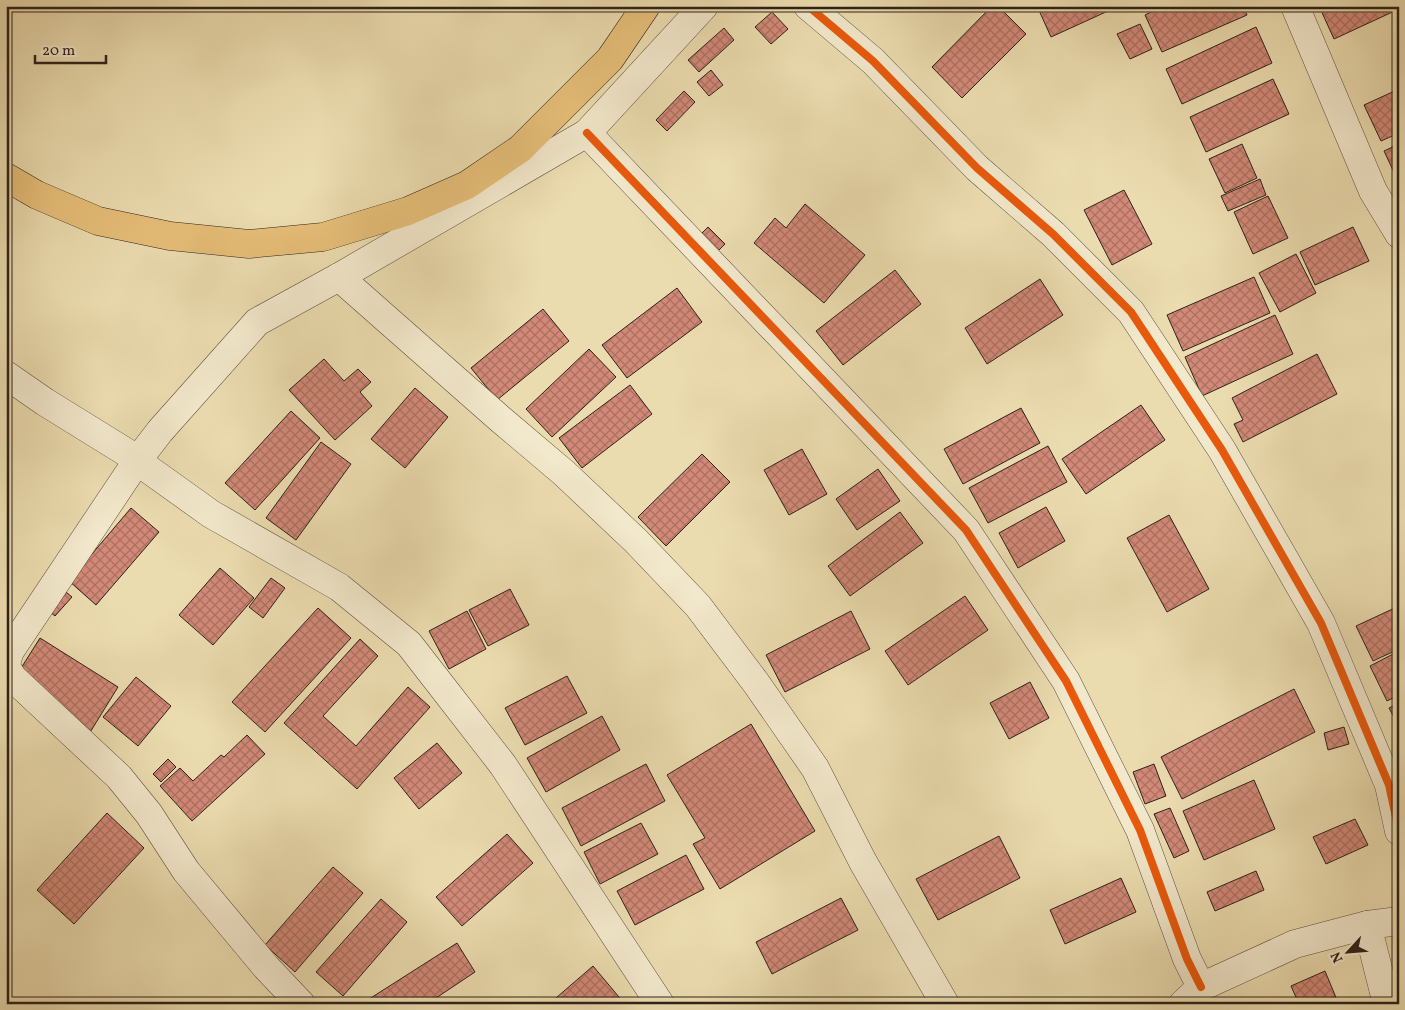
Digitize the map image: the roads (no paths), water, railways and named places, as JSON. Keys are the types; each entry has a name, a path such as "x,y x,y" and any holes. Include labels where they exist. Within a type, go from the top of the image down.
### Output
{"highway":[{"path":"6,177 37,195 98,221 170,236 249,244 323,237 408,211 459,189 520,149 610,59 646,6"}],"street":[{"path":"6,662 10,651 137,461 160,431 257,322 339,277 587,133 704,6"},
{"path":"808,6 873,61 977,168 1053,234 1131,312 1222,450 1321,624 1389,785 1399,831"},
{"path":"1295,6 1374,191 1399,234"},
{"path":"587,133 966,530 1066,681 1140,830 1187,959 1192,996 1295,944 1367,925 1399,921"},
{"path":"339,277 499,418 564,472 636,541 698,606 756,683 815,768 864,862 945,1004"},
{"path":"6,375 45,402 129,454 211,514 339,587 409,644 503,765 660,1004"},
{"path":"6,667 13,678 119,777 149,814 186,871 266,967 301,1004"},
{"path":"1367,925 1390,990"}]}
